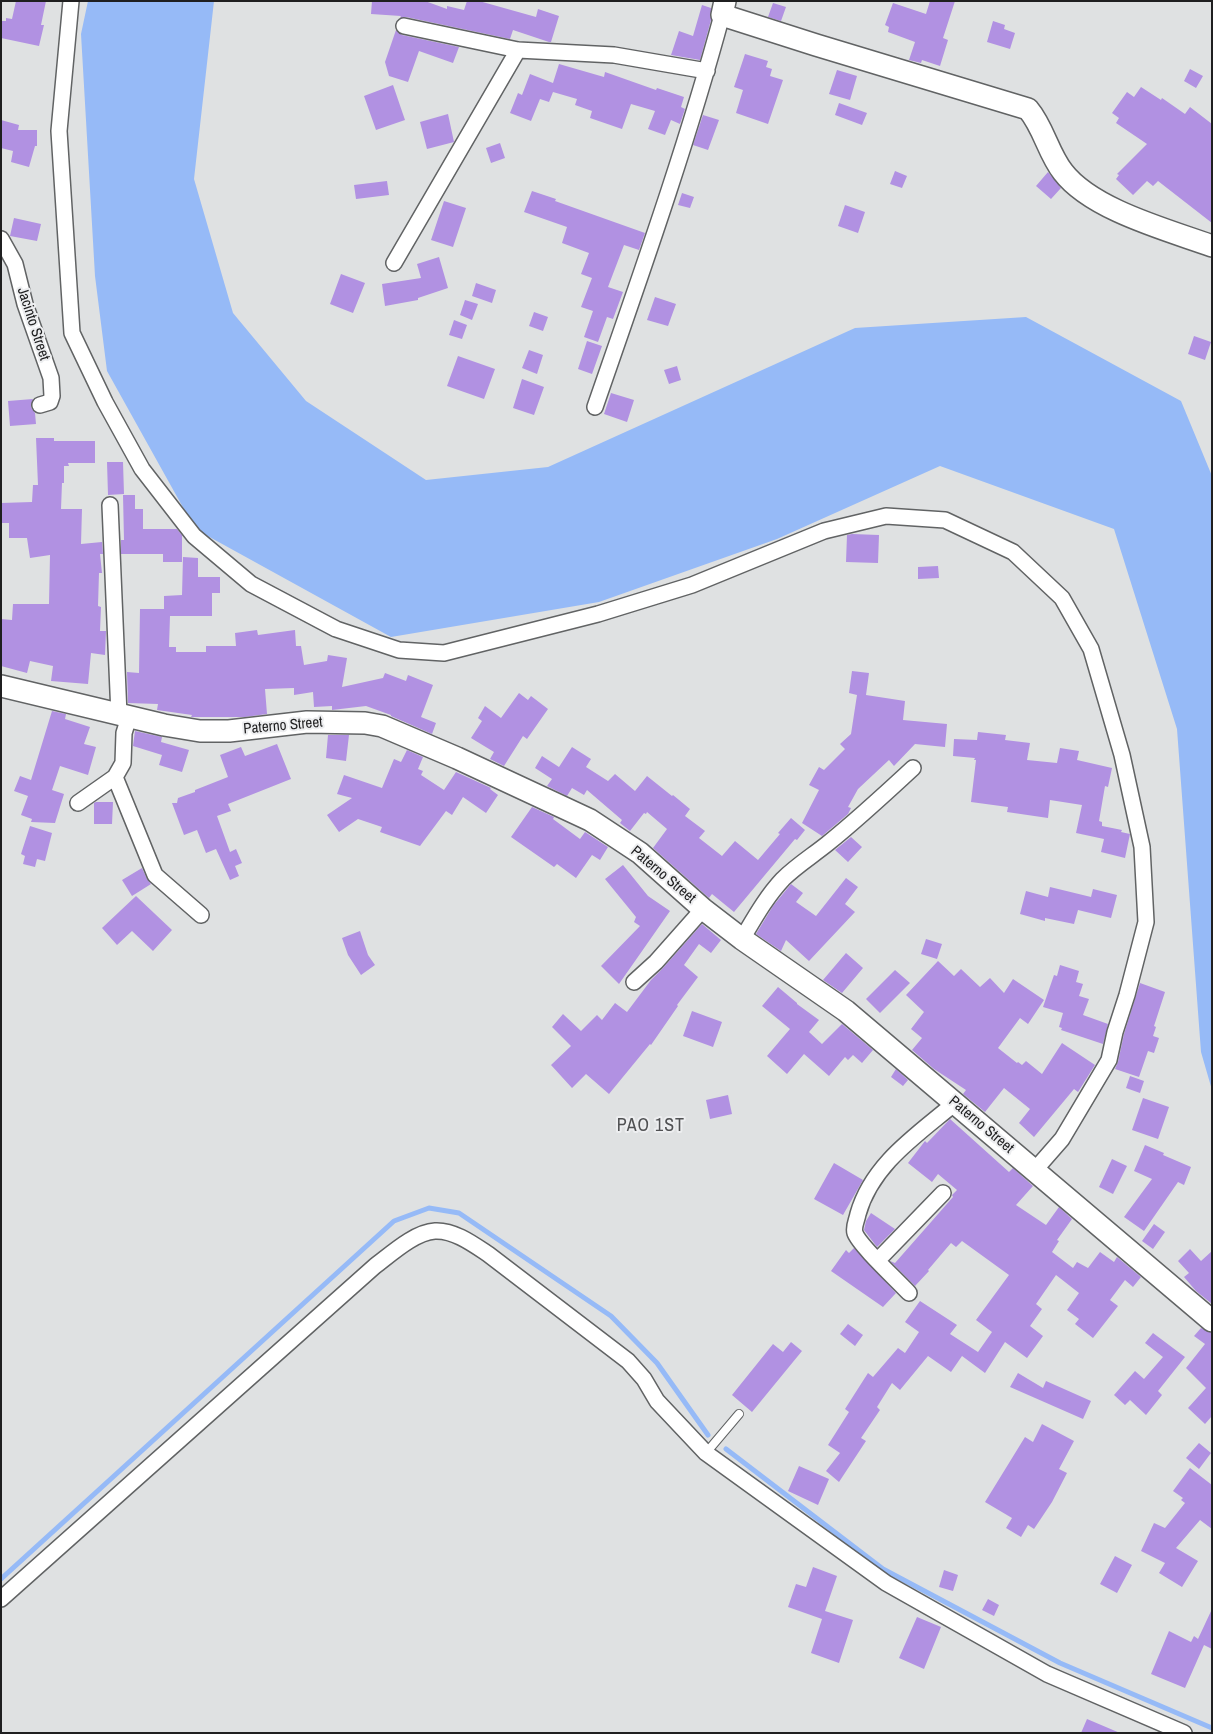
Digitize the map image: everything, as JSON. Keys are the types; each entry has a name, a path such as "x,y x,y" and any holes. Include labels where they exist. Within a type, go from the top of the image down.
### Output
{"street":[{"path":"71,1 59,131 72,333 105,402 142,469 194,536 251,584 336,629 399,650 444,653 598,614 664,594 692,585 824,531 886,516 946,520 1013,552 1062,598 1091,649 1122,756 1142,847 1146,922 1109,1060 1062,1139 1034,1171"},
{"path":"595,407 658,225 706,71 723,8 816,45 1028,109 1038,120 1051,154 1064,174 1087,194 1110,207 1146,222 1212,246"},
{"path":"404,26 518,50 614,55 706,71"},
{"path":"394,263 518,50"},
{"name":"Jacinto Street","path":"1,239 15,264 26,304 51,378 52,396 50,402 40,405"},
{"path":"78,804 115,777 123,763 124,716 110,505"},
{"name":"Paterno Street","path":"1,686 124,716 200,731 229,731 307,722 365,722 382,726 457,758 590,820 640,853 703,909 742,939 846,1010 1212,1321"},
{"path":"742,939 771,893 782,880 798,865 858,818 913,768"},
{"path":"115,777 155,875 201,914"},
{"path":"634,982 656,962 703,909"},
{"path":"909,1293 856,1234 854,1228 860,1208 878,1174 890,1158 955,1103"},
{"path":"878,1260 943,1193"},
{"path":"1,1599 376,1266 400,1247 424,1233 436,1231 454,1235 488,1254 628,1361 644,1379 657,1401 706,1453 886,1583 1047,1674 1184,1733"}],"lane":[{"path":"706,1453 739,1414"}],"water":[{"path":"88,1 214,1 194,179 233,313 306,401 426,480 548,467 855,328 1026,317 1181,401 1212,476 1212,1090 1201,1052 1177,729 1114,529 940,466 777,539 599,602 391,637 195,529 107,371 95,276 81,34"}],"building":[{"path":"16,1 46,1 41,25 44,25 39,46 1,38 1,21 6,21 6,18 12,19"},
{"path":"372,1 425,1 447,9 447,6 464,10 467,1 479,1 536,17 538,9 559,16 551,42 513,30 510,39 406,17 400,18 401,16 371,14"},
{"path":"930,1 955,1 943,38 948,40 940,66 922,60 921,63 909,60 915,42 888,32 889,27 885,25 893,3 926,14"},
{"path":"773,3 786,7 781,21 768,17"},
{"path":"702,5 711,8 711,20 700,60 671,55 679,31 693,36"},
{"path":"993,21 1005,25 1004,29 1015,33 1010,49 987,42"},
{"path":"396,30 402,35 459,47 453,63 419,51 408,82 389,76 385,62"},
{"path":"745,54 768,61 766,67 772,69 770,76 783,80 768,124 736,113 743,90 734,87"},
{"path":"559,64 604,77 605,72 656,90 657,88 684,97 681,107 685,109 680,124 671,120 665,135 648,129 655,111 631,104 622,129 590,118 592,111 575,105 577,99 553,92 549,102 540,99 531,121 510,113 518,93 522,95 530,74 553,83"},
{"path":"1190,69 1203,76 1196,88 1184,81"},
{"path":"837,70 857,76 850,100 829,94"},
{"path":"393,85 405,120 376,130 364,96"},
{"path":"1141,87 1161,100 1162,98 1185,114 1190,107 1212,124 1212,223 1158,181 1153,186 1147,181 1133,195 1116,179 1119,175 1117,174 1147,144 1116,123 1119,118 1112,113 1127,92 1134,97"},
{"path":"839,103 867,113 862,125 835,115"},
{"path":"448,114 454,142 427,149 420,122"},
{"path":"703,115 719,120 708,150 693,145"},
{"path":"1,120 19,125 18,130 37,130 37,146 35,146 29,167 11,162 13,151 1,148"},
{"path":"500,143 505,158 491,163 486,148"},
{"path":"895,171 907,176 902,188 890,184"},
{"path":"1048,172 1061,188 1051,199 1036,186"},
{"path":"387,181 389,195 356,199 354,185"},
{"path":"532,191 645,233 639,250 624,245 608,287 623,292 613,319 607,317 598,342 584,337 593,311 581,307 592,278 581,274 589,253 562,243 567,227 524,212"},
{"path":"682,193 694,197 690,208 678,205"},
{"path":"444,201 466,208 453,247 431,240"},
{"path":"845,205 865,212 858,233 838,226"},
{"path":"14,218 41,224 37,241 10,236"},
{"path":"439,257 448,288 418,298 418,300 385,306 382,284 421,278 417,264"},
{"path":"341,274 365,283 353,313 330,304"},
{"path":"476,283 496,290 492,303 472,296"},
{"path":"655,297 676,304 668,326 647,320"},
{"path":"465,300 478,304 472,320 460,315"},
{"path":"534,312 548,317 543,331 529,326"},
{"path":"454,320 467,325 462,339 449,335"},
{"path":"1194,336 1211,342 1205,360 1188,354"},
{"path":"587,341 602,346 592,374 578,369"},
{"path":"529,350 543,355 537,374 522,368"},
{"path":"458,356 495,369 484,399 447,386"},
{"path":"677,366 681,380 669,384 664,370"},
{"path":"522,379 544,387 534,415 513,408"},
{"path":"611,393 634,400 627,422 604,414"},
{"path":"33,399 31,407 35,413 36,424 10,426 8,401"},
{"path":"36,438 54,438 54,441 95,441 95,463 68,463 69,466 64,466 61,509 82,509 81,544 102,542 103,554 100,554 102,573 99,573 98,606 101,607 100,631 106,631 105,655 91,653 88,684 51,681 53,666 30,661 27,673 1,666 1,619 12,620 13,604 49,604 50,555 30,558 27,538 9,538 9,523 1,523 1,503 32,502 33,485 38,485"},
{"path":"107,462 123,462 124,494 108,495"},
{"path":"123,495 135,495 135,509 143,509 143,529 177,529 182,535 182,562 163,562 163,554 121,554 121,540 124,540"},
{"path":"847,535 879,535 878,563 846,562"},
{"path":"183,557 198,558 198,577 220,577 220,593 212,593 212,616 170,616 169,647 176,647 176,652 206,652 206,646 236,646 235,633 257,630 258,635 295,630 296,646 301,646 304,665 327,661 328,655 347,658 342,687 383,678 385,673 406,681 408,675 433,685 421,717 436,723 432,734 366,706 332,710 332,706 314,707 313,692 294,695 294,688 265,689 267,714 245,717 191,717 192,715 157,710 158,704 128,703 127,672 139,673 140,609 164,609 164,596 182,595"},
{"path":"938,566 939,578 918,579 918,567"},
{"path":"852,671 869,673 866,695 905,701 903,720 947,724 945,747 915,744 894,766 889,760 858,789 848,807 851,808 848,814 822,836 802,823 819,790 809,785 819,767 824,770 845,749 840,744 851,734 857,695 849,693"},
{"path":"519,693 528,700 531,696 548,709 527,739 523,736 504,766 490,759 494,752 471,738 482,721 478,718 485,706 501,718"},
{"path":"52,711 66,714 65,719 90,727 84,744 96,747 88,775 60,766 52,790 64,794 55,823 31,822 32,819 21,815 28,796 14,791 20,776 31,780"},
{"path":"135,731 162,737 161,742 189,750 182,772 159,765 162,755 133,746"},
{"path":"978,732 1006,735 1005,740 1030,743 1027,760 1057,763 1060,748 1079,751 1077,760 1112,768 1108,787 1105,786 1099,821 1102,822 1102,826 1122,830 1121,832 1130,834 1125,858 1101,852 1104,839 1076,833 1082,805 1050,800 1048,818 1007,812 1008,807 971,802 976,760 974,760 975,758 953,756 954,739 977,740"},
{"path":"328,735 349,735 346,761 326,758"},
{"path":"277,744 291,779 228,804 231,811 217,816 230,852 236,849 242,863 235,866 239,876 230,880 216,849 206,853 197,830 184,835 172,803 177,803 178,798 195,792 195,790 228,777 220,755 241,747 245,756"},
{"path":"572,747 591,759 586,767 608,781 615,774 635,791 647,776 690,809 685,816 705,831 699,838 722,856 735,841 758,860 791,818 805,830 797,840 795,839 734,912 712,894 709,898 653,848 667,829 647,812 646,814 644,813 630,831 620,823 622,820 587,790 584,795 572,788 567,796 547,786 552,779 535,768 542,756 559,767"},
{"path":"407,750 423,757 418,769 423,771 421,775 444,790 456,772 491,788 498,795 486,813 463,797 452,815 446,811 420,846 380,832 382,827 358,819 339,832 327,815 352,798 337,794 344,775 382,788 394,759 401,762"},
{"path":"113,802 112,824 94,824 94,803"},
{"path":"532,807 554,817 553,819 580,839 585,832 608,847 600,860 592,855 576,878 557,864 554,867 511,837"},
{"path":"30,826 52,833 45,861 37,859 35,867 23,864 25,856 21,854"},
{"path":"851,837 862,847 848,862 835,850"},
{"path":"623,865 648,896 670,911 619,984 601,966 640,926 634,922 636,917 605,879"},
{"path":"142,868 151,884 132,896 122,880"},
{"path":"846,878 858,887 845,904 855,912 809,961 786,940 781,951 756,934 773,906 791,884 803,893 796,902 816,916"},
{"path":"1050,887 1091,897 1093,889 1117,895 1111,918 1078,910 1074,924 1045,918 1045,921 1020,914 1026,891 1048,897"},
{"path":"136,896 172,930 153,951 132,931 117,945 102,928"},
{"path":"702,924 721,940 711,953 699,944 684,965 698,977 651,1045 609,1094 586,1074 572,1088 551,1065 571,1046 552,1027 563,1014 581,1031 597,1015 602,1020 615,1003 627,1012 651,980"},
{"path":"360,931 368,955 375,965 361,975 348,955 342,938"},
{"path":"926,939 942,944 937,959 921,954"},
{"path":"846,953 863,968 842,993 823,980"},
{"path":"938,961 954,976 961,969 980,987 990,978 1004,993 1013,979 1044,1000 1028,1024 1020,1018 998,1048 1017,1063 1022,1065 1026,1061 1042,1074 1062,1043 1095,1065 1078,1092 1074,1089 1034,1137 1019,1123 1030,1109 1004,1088 985,1112 963,1094 966,1090 934,1069 912,1050 922,1038 911,1029 924,1012 906,995"},
{"path":"1060,965 1079,971 1076,982 1083,984 1079,996 1089,999 1083,1015 1108,1024 1103,1044 1061,1030 1062,1028 1059,1027 1063,1013 1043,1007 1054,975 1057,976"},
{"path":"895,970 910,983 880,1013 866,999"},
{"path":"1140,983 1165,992 1154,1026 1156,1027 1153,1036 1159,1038 1154,1053 1148,1051 1139,1077 1115,1069"},
{"path":"778,987 819,1020 809,1032 822,1044 842,1024 873,1050 862,1063 853,1055 848,1060 845,1057 829,1076 804,1054 787,1074 767,1056 790,1029 762,1006"},
{"path":"692,1011 722,1022 713,1047 683,1036"},
{"path":"896,1069 908,1080 903,1086 891,1077"},
{"path":"1130,1076 1144,1081 1140,1093 1126,1088"},
{"path":"728,1095 732,1114 710,1119 706,1100"},
{"path":"1143,1098 1169,1107 1158,1139 1132,1130"},
{"path":"950,1119 1009,1172 1013,1168 1033,1186 1016,1205 1046,1225 1059,1207 1072,1219 1057,1240 1059,1241 1052,1252 1073,1268 1077,1262 1088,1268 1100,1252 1114,1262 1117,1257 1141,1277 1133,1287 1125,1280 1110,1300 1118,1306 1093,1338 1075,1324 1079,1319 1067,1310 1079,1293 1056,1275 1036,1304 1042,1309 1030,1326 1043,1336 1027,1358 1005,1342 985,1373 962,1356 951,1372 928,1356 900,1390 892,1383 877,1407 880,1410 861,1438 866,1441 839,1482 826,1471 840,1453 828,1445 849,1412 845,1409 868,1373 873,1377 898,1348 905,1353 919,1332 905,1322 920,1301 957,1325 950,1334 978,1352 992,1332 976,1320 1009,1275 962,1241 956,1247 951,1243 915,1286 890,1261 895,1263 957,1190 938,1174 932,1182 908,1163 925,1141 927,1143"},
{"path":"1145,1145 1191,1167 1184,1185 1178,1182 1144,1231 1124,1217 1152,1179 1134,1171"},
{"path":"1112,1159 1127,1166 1113,1194 1099,1187"},
{"path":"834,1163 863,1180 843,1215 814,1199"},
{"path":"871,1213 895,1229 877,1247 864,1230 866,1221"},
{"path":"1154,1224 1165,1232 1153,1249 1142,1241"},
{"path":"854,1248 896,1293 883,1307 831,1271 846,1250 849,1253"},
{"path":"1190,1249 1201,1261 1212,1251 1212,1304 1196,1291 1184,1277 1189,1273 1178,1261"},
{"path":"848,1324 863,1335 855,1346 840,1334"},
{"path":"1201,1328 1212,1333 1212,1416 1205,1424 1188,1408 1206,1388 1186,1368 1205,1344 1194,1336"},
{"path":"1153,1333 1185,1357 1158,1391 1162,1395 1146,1415 1130,1400 1125,1405 1114,1395 1135,1371 1144,1379 1163,1357 1145,1343"},
{"path":"791,1342 802,1351 752,1412 732,1395 773,1344 783,1352"},
{"path":"1018,1373 1043,1388 1046,1381 1091,1401 1083,1419 1010,1387"},
{"path":"1042,1424 1074,1441 1059,1469 1067,1473 1052,1502 1034,1529 1028,1525 1021,1537 1006,1528 1012,1518 985,1502 1025,1437 1033,1442"},
{"path":"1199,1443 1211,1453 1199,1469 1186,1458"},
{"path":"799,1466 829,1479 818,1505 788,1491"},
{"path":"1190,1468 1212,1485 1212,1529 1200,1520 1176,1548 1198,1561 1182,1587 1159,1573 1165,1563 1141,1551 1154,1523 1165,1528 1185,1503 1181,1500 1183,1498 1173,1491"},
{"path":"1115,1556 1132,1565 1117,1593 1100,1584"},
{"path":"813,1567 837,1576 825,1611 853,1620 839,1663 811,1653 822,1619 788,1607 796,1584 806,1587"},
{"path":"944,1570 958,1575 953,1591 939,1587"},
{"path":"988,1599 999,1605 994,1616 982,1610"},
{"path":"1212,1609 1212,1649 1204,1645 1185,1688 1151,1674 1169,1631 1191,1642 1194,1636 1198,1639"},
{"path":"917,1617 941,1627 924,1669 899,1658"},
{"path":"1087,1719 1120,1733 1081,1733"}],"waterway":[{"path":"1,1579 394,1221 429,1208 459,1213 611,1316 657,1363 708,1435"},
{"path":"726,1449 883,1569 1060,1663 1212,1728"}],"district":[{"name":"PAO 1ST","path":"651,1126"}]}
